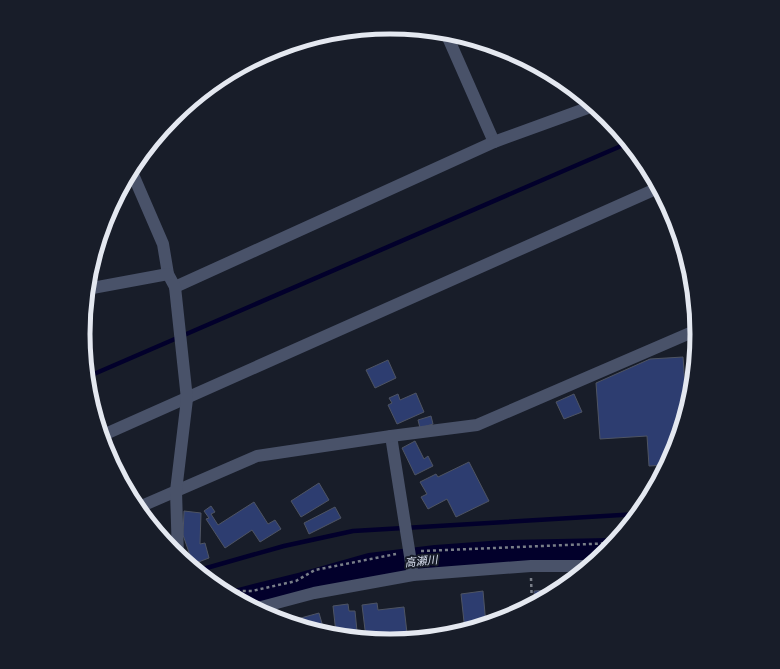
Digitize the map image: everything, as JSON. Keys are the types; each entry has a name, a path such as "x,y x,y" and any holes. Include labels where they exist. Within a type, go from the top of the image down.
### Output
{"street":[{"path":"449,40 494,142"},
{"path":"174,287 494,142 587,108"},
{"path":"134,177 163,244 168,274 174,287 187,399 176,491 178,547"},
{"path":"106,434 653,190"},
{"path":"93,288 168,274"},
{"path":"143,505 257,456 477,424 690,333"},
{"path":"391,436 413,575"},
{"path":"263,607 314,593 413,575 531,566 581,566"}],"path":[{"path":"531,566 532,599"}],"building":[{"path":"683,357 685,390 675,431 661,465 649,466 647,436 600,439 596,383 650,359"},
{"path":"388,360 396,378 375,388 366,370"},
{"path":"416,393 424,412 397,424 388,405 392,403 389,398 398,394 400,400"},
{"path":"574,394 582,412 564,419 556,402"},
{"path":"431,416 433,424 420,428 418,420"},
{"path":"415,441 424,459 428,456 433,466 415,475 402,448"},
{"path":"469,462 489,501 456,517 447,499 428,509 421,497 427,494 420,482 436,474 438,477"},
{"path":"319,483 329,500 301,517 291,501"},
{"path":"254,502 268,524 275,520 281,529 260,542 252,530 225,548 206,519 209,518 204,511 211,506 215,512 211,514 218,525"},
{"path":"335,507 341,518 309,534 304,523"},
{"path":"184,511 201,513 200,544 205,543 209,558 196,563 192,560 183,535"},
{"path":"548,590 535,598 534,591"},
{"path":"483,591 486,619 464,626 461,594"},
{"path":"377,603 378,610 404,607 407,633 390,635 365,634 362,605"},
{"path":"348,604 349,611 355,611 357,631 349,632 336,630 333,606"},
{"path":"319,613 323,627 312,625 295,620"}],"waterway":[{"path":"92,375 623,145"},
{"path":"203,569 284,546 353,531 630,514"},
{"name":"高瀬川","path":"247,599 370,566 436,558 504,553 597,551"}]}
